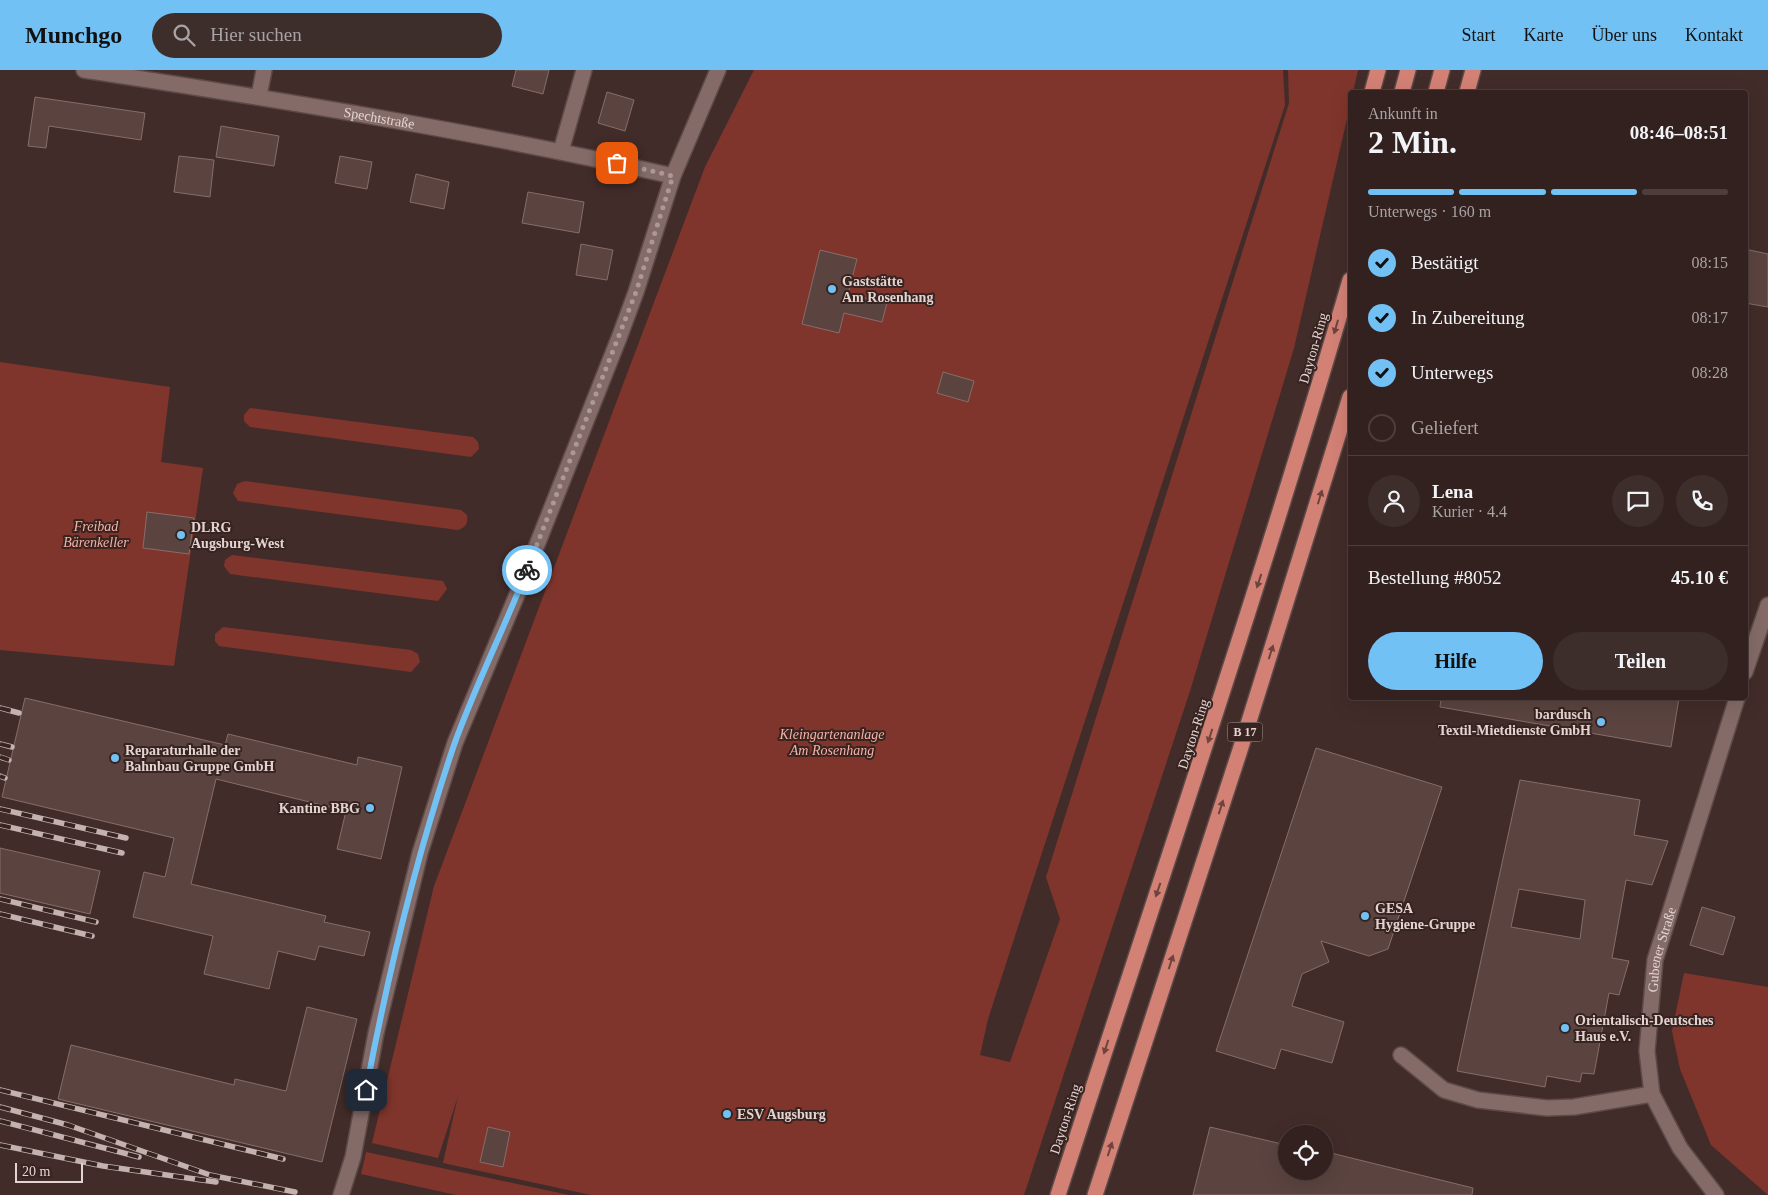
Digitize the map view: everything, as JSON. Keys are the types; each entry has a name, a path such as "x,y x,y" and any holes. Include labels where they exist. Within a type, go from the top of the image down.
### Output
{"highway":[{"path":"1373,90 1378,70"},
{"path":"1403,90 1408,70"},
{"path":"1437,90 1442,70"},
{"path":"1468,90 1473,70"},
{"name":"Dayton-Ring","path":"1058,1195 1209,739 1301,447 1348,287"},
{"name":"B 17","path":"1095,1195 1244,738 1348,403"}],"street":[{"name":"Spechtstraße","path":"84,70 259,96 562,151 673,176"},
{"path":"259,96 264,70"},
{"path":"562,151 584,70"},
{"path":"341,1195 352,1157 376,1033 418,861 455,743 522,585 619,338 636,292 673,176 718,70"},
{"path":"1748,663 1768,604"},
{"name":"Gubener Straße","path":"1652,1094 1647,1051 1656,960 1736,700"},
{"path":"1401,1055 1444,1090 1478,1100 1547,1108 1574,1107 1652,1094 1680,1148 1716,1195"}],"green space":[{"name":"Kleingartenanlage Am Rosenhang","path":"754,70 1283,70 1285,105 988,1019 980,1055 1010,1062 1060,919 1046,877 1289,103 1288,70 1358,70 1353,90 1348,90 1348,115 1294,348 1190,691 1024,1195 591,1195 443,1163 458,1096 438,1158 372,1143 434,886 705,167"},
{"name":"Freibad Bärenkeller","path":"0,362 170,387 161,462 203,468 174,666 0,650"},
{"path":"250,408 473,437 478,442 479,449 471,457 250,427 244,421 244,415"},
{"path":"245,481 461,510 467,515 467,521 465,526 458,530 238,501 233,493 237,484"},
{"path":"232,555 443,581 447,589 438,601 230,574 224,566 225,560"},
{"path":"223,627 411,650 418,654 420,662 411,672 219,646 215,641 215,634"},
{"path":"1684,973 1768,987 1768,1195 1711,1145 1680,1069 1672,1031"},
{"path":"366,1152 569,1195 456,1195 361,1174"}],"building":[{"path":"516,70 549,70 543,94 512,86"},
{"path":"607,92 634,100 625,131 598,123"},
{"path":"35,97 145,113 141,140 49,126 46,148 28,146"},
{"path":"221,126 279,136 274,166 216,157"},
{"path":"179,156 214,160 210,197 174,192"},
{"path":"340,156 372,162 367,189 335,183"},
{"path":"416,174 449,182 444,209 410,202"},
{"path":"528,192 584,202 579,233 522,223"},
{"path":"581,244 613,250 607,280 576,275"},
{"path":"820,250 857,259 848,294 887,303 882,322 844,313 839,333 802,324"},
{"path":"1748,250 1768,254 1768,307 1748,304"},
{"path":"943,372 974,381 968,402 937,393"},
{"path":"147,512 194,518 189,554 143,548"},
{"path":"25,698 225,745 228,734 357,765 358,757 402,767 381,859 337,849 346,811 216,779 191,884 326,916 324,922 370,932 364,956 319,946 315,960 278,951 269,989 204,974 213,936 133,917 144,872 165,877 174,838 2,797"},
{"name":"bardusch Textil-Mietdienste GmbH","path":"1441,700 1679,700 1671,747 1440,707"},
{"path":"1316,748 1442,787 1388,949 1369,956 1321,941 1329,962 1302,974 1292,1006 1344,1022 1332,1063 1281,1049 1275,1069 1216,1051"},
{"path":"1520,780 1640,800 1634,835 1668,841 1652,885 1626,880 1612,958 1629,961 1619,995 1609,993 1594,1074 1582,1073 1580,1082 1547,1076 1545,1087 1457,1071","holes":["1519,889 1585,900 1580,939 1511,927"]},
{"path":"0,848 100,871 90,914 0,893"},
{"path":"1702,907 1735,917 1723,955 1690,945"},
{"path":"307,1007 357,1019 322,1162 58,1099 71,1045 234,1085 235,1079 286,1091"},
{"path":"488,1127 510,1132 503,1167 480,1162"},
{"path":"1210,1127 1278,1143 1278,1180 1333,1180 1333,1153 1473,1188 1472,1195 1193,1195"}],"railway":[{"path":"0,708 19,713"},
{"path":"0,744 12,747"},
{"path":"0,757 9,760"},
{"path":"0,776 5,778"},
{"path":"0,809 126,838"},
{"path":"0,825 122,853"},
{"path":"0,899 96,922"},
{"path":"0,914 92,936"},
{"path":"0,1090 283,1159"},
{"path":"0,1107 68,1125 210,1175 295,1192"},
{"path":"0,1121 139,1157"},
{"path":"0,1145 103,1166 216,1182"}],"way so far":[{"path":"527,570 619,338 636,292 673,176 617,163"}],"place":[{"name":"Gaststätte Am Rosenhang","path":"832,289"},
{"name":"DLRG Augsburg-West","path":"181,535"},
{"name":"bardusch Textil-Mietdienste GmbH","path":"1601,722"},
{"name":"Reparaturhalle der Bahnbau Gruppe GmbH","path":"115,758"},
{"name":"Kantine BBG","path":"370,808"},
{"name":"GESA Hygiene-Gruppe","path":"1365,916"},
{"name":"Orientalisch-Deutsches Haus e.V.","path":"1565,1028"},
{"name":"ESV Augsburg","path":"727,1114"}],"route":[{"path":"366,1090 376,1033 420,852 455,743 527,570"}]}
